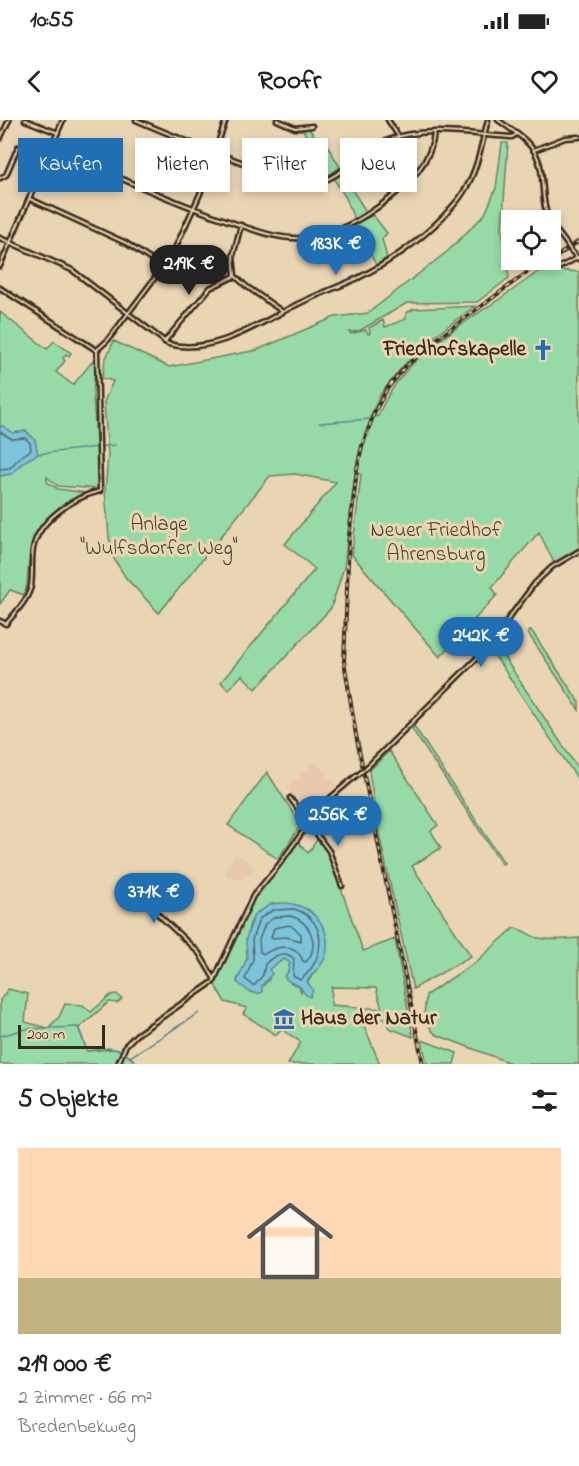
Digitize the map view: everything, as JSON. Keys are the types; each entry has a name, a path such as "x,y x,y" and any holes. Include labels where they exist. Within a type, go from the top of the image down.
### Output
{"street":[{"path":"0,140 9,120"},
{"path":"25,120 58,133"},
{"path":"56,138 63,120"},
{"path":"136,120 178,138"},
{"path":"220,138 226,120"},
{"path":"277,120 298,128 312,126"},
{"path":"388,120 399,136"},
{"path":"0,238 72,270 164,342 185,347 224,340 269,321 283,312 365,274 426,234 459,198 476,172 488,120"},
{"path":"498,120 534,150 539,162 546,210"},
{"path":"123,179 193,209 241,225 277,236 306,238 361,219 393,196 419,169 431,151 434,134"},
{"path":"230,159 292,180 314,183 330,177 377,145 399,136 484,134 512,137 517,134"},
{"path":"534,150 565,138 579,137"},
{"path":"0,178 6,175 18,147"},
{"path":"0,266 32,192"},
{"path":"96,350 103,346 163,268 200,192"},
{"path":"29,199 118,239 163,268"},
{"path":"241,225 232,256 235,276 283,312"},
{"path":"561,236 578,258 561,266"},
{"path":"164,342 210,288 235,276"},
{"path":"0,288 96,350"},
{"path":"0,621 6,624 22,604 31,586 33,546 40,532 51,519 72,503 100,491 96,350"},
{"path":"118,1064 126,1045 136,1035 204,990 215,980 249,901 278,866 308,823 338,790 368,766 484,651 542,576 552,567 579,552"},
{"path":"290,798 329,851 342,886"},
{"path":"143,900 199,953 215,980"}],"shaded area":[{"path":"314,761 336,785 306,817 287,788"},
{"path":"235,853 255,867 244,880 226,876 227,866"}],"green space":[{"path":"308,128 316,138 308,138 303,130"},
{"path":"502,143 508,143 503,210 501,210 501,270 508,270 509,278 477,302 407,303 359,331 349,332 351,334 366,330 368,334 370,333 369,328 383,320 385,327 406,319 406,313 414,309 475,306 437,334 403,366 380,395 370,417 378,416 398,380 411,365 458,327 540,270 579,272 579,548 554,563 539,532 492,587 497,595 440,657 352,555 361,474 355,473 344,567 331,608 256,689 242,675 228,690 221,682 315,569 285,544 336,482 295,474 270,476 159,613 126,578 114,559 109,537 105,492 108,455 104,402 113,381 102,378 105,360 114,341 169,367 257,350 335,317 368,313 448,251 485,214 496,188"},
{"path":"328,147 340,167 329,175 328,173"},
{"path":"340,175 340,188 334,179"},
{"path":"342,192 354,192 367,213 354,219"},
{"path":"373,215 387,233 382,239 387,258 376,265 355,224"},
{"path":"0,312 47,349 54,341 71,353 69,356 66,354 63,358 65,361 56,372 73,385 96,357 93,394 99,489 58,486 47,477 47,482 58,489 87,493 48,520 36,537 32,548 24,595 10,590 0,604 0,476 22,463 35,440 26,431 13,433 3,426 0,427"},
{"path":"531,630 579,702 579,710 528,633"},
{"path":"496,645 579,770 579,781 491,650"},
{"path":"414,726 504,863 502,864 412,729"},
{"path":"389,751 438,825 431,831 441,848 412,866 471,956 413,989 378,829 369,771"},
{"path":"267,772 301,825 278,859 228,825"},
{"path":"319,837 330,857 363,951 395,939 413,1037 389,1028 384,1018 360,1016 380,1064 288,1064 301,1042 281,1029 276,1035 243,1014 247,1008 225,1002 215,985 254,897 277,871 297,841 308,853","holes":["308,909 319,921 327,942 321,961 301,992 299,986 291,984 288,972 290,963 284,959 269,969 269,980 261,988 237,980 246,960 248,932 254,916 259,911","332,987 376,988 382,1009 331,1005"]},
{"path":"514,928 543,939 579,938 579,1064 513,1064 437,1035 432,1031 424,1016 426,995 476,962"},
{"path":"8,989 28,994 25,1022 48,1028 59,1017 65,1004 83,1005 91,1012 111,995 117,994 122,999 117,1003 109,1002 79,1028 87,1051 118,1050 138,1064 0,1064 0,1000"},
{"path":"422,1040 457,1053 454,1064 427,1064"}],"water":[{"path":"3,426 13,433 26,431 35,440 38,454 23,462 11,474 0,476 0,427"},
{"path":"271,904 300,906 309,911 322,925 326,934 325,959 307,982 313,990 310,997 298,985 286,979 284,976 288,972 290,963 284,959 269,969 272,974 262,985 262,992 252,993 237,982 247,958 246,939 254,915"}],"waterway":[{"path":"319,423 370,419"},
{"path":"38,454 115,445"},
{"path":"130,1057 199,1013"},
{"path":"0,1036 26,1029 78,1027 87,1051 108,1048 120,1050"},
{"path":"125,1053 138,1064"}],"railway":[{"path":"561,254 579,241"},
{"path":"423,1064 356,735 344,661 349,539 357,469 362,446 375,411 387,389 405,367 438,338 530,270"}],"place":[{"name":"Friedhofskapelle","path":"543,350"},
{"name":"Haus der Natur","path":"284,1019"}],"park label":[{"name":"Anlage \"Wulfsdorfer Weg\"","path":"159,537"},
{"name":"Neuer Friedhof Ahrensburg","path":"436,543"}]}
